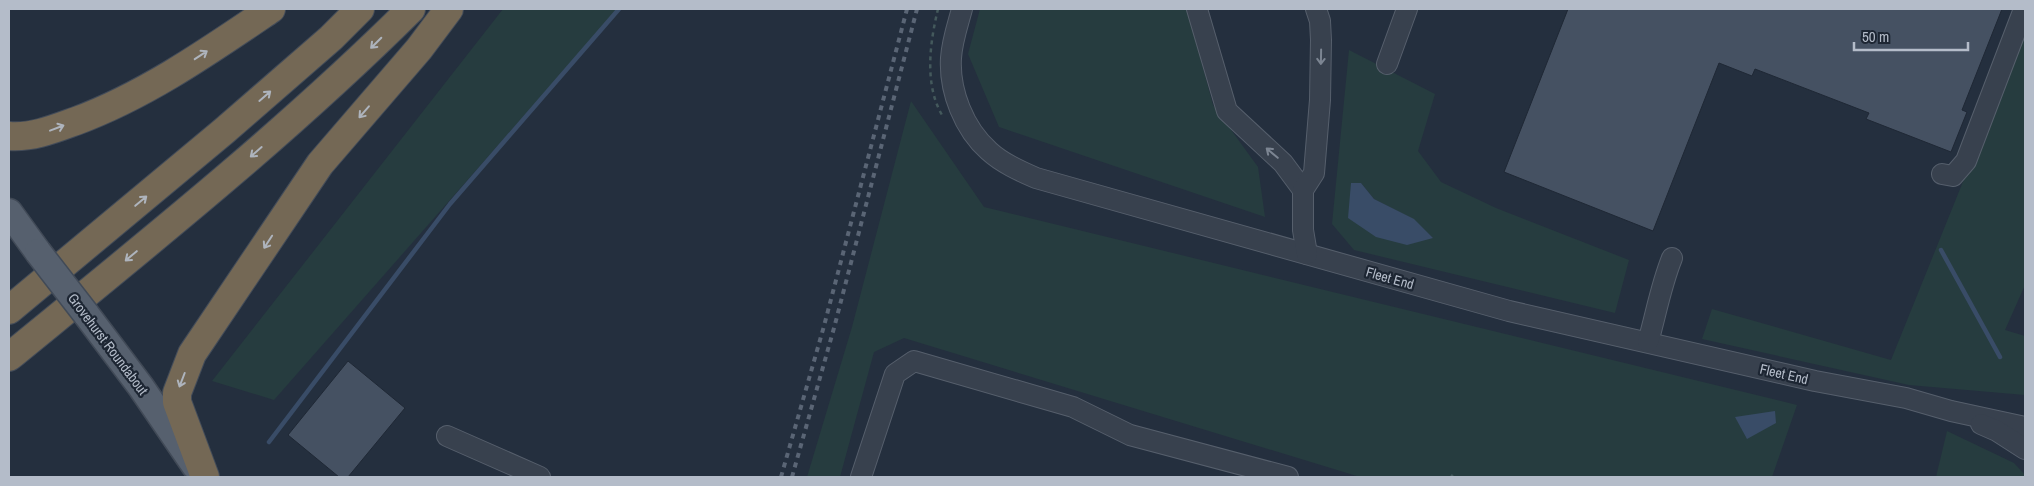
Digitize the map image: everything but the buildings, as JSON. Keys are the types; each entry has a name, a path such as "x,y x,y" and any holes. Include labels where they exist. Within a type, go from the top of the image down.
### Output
{"highway":[{"path":"9,136 47,132 107,109 175,72 272,9"},
{"path":"9,310 224,131 331,38 360,9"},
{"path":"9,357 228,176 366,54 411,9"},
{"path":"204,477 177,402 177,393 192,354 320,164 419,49 449,9"}],"main road":[{"name":"Grovehurst Roundabout","path":"9,212 142,387 204,477"}],"street":[{"name":"Fleet End","path":"962,9 951,57 952,81 958,104 970,128 989,151 1014,168 1036,178 1509,311 1815,381 1906,398 1951,411 2025,427"},
{"path":"1197,9 1227,111 1283,163 1304,190"},
{"path":"1307,254 1303,230 1304,190 1314,173 1320,100 1321,40 1320,21 1316,9"},
{"path":"1387,64 1407,9"},
{"path":"1942,174 1953,176 1966,161 2024,9"},
{"path":"1648,342 1664,279 1672,258"},
{"path":"861,477 895,374 914,361 1073,407 1130,435 1288,477"},
{"name":"Fleet End","path":"1951,411 1998,431 2025,449"},
{"path":"446,436 540,477"}],"green space":[{"path":"503,9 618,9 274,400 212,381"},
{"path":"980,9 1187,9 1213,105 1258,167 1265,217 999,127 968,54"},
{"path":"2025,28 2025,285 2005,330 2025,336 2025,395 1909,385 1702,339 1712,309 1891,360"},
{"path":"1349,50 1435,94 1418,151 1441,182 1496,208 1629,260 1615,313 1354,250 1332,224","holes":["1361,183 1374,199 1413,219 1433,238 1348,218"]},
{"path":"911,101 984,207 1797,405 1772,477 1360,477 904,338 874,352 840,477 807,477 852,327"},
{"path":"1947,431 2014,463 2025,477 1936,477"}],"water":[{"path":"1351,183 1361,183 1374,199 1414,219 1433,238 1407,245 1376,237 1348,218"},
{"path":"1775,411 1776,423 1747,439 1735,417"}],"waterway":[{"path":"269,442 450,204 619,9"},
{"path":"1941,250 2000,357"}],"railway":[{"path":"781,477 824,326 907,9"},
{"path":"792,477 834,328 917,9"}]}
